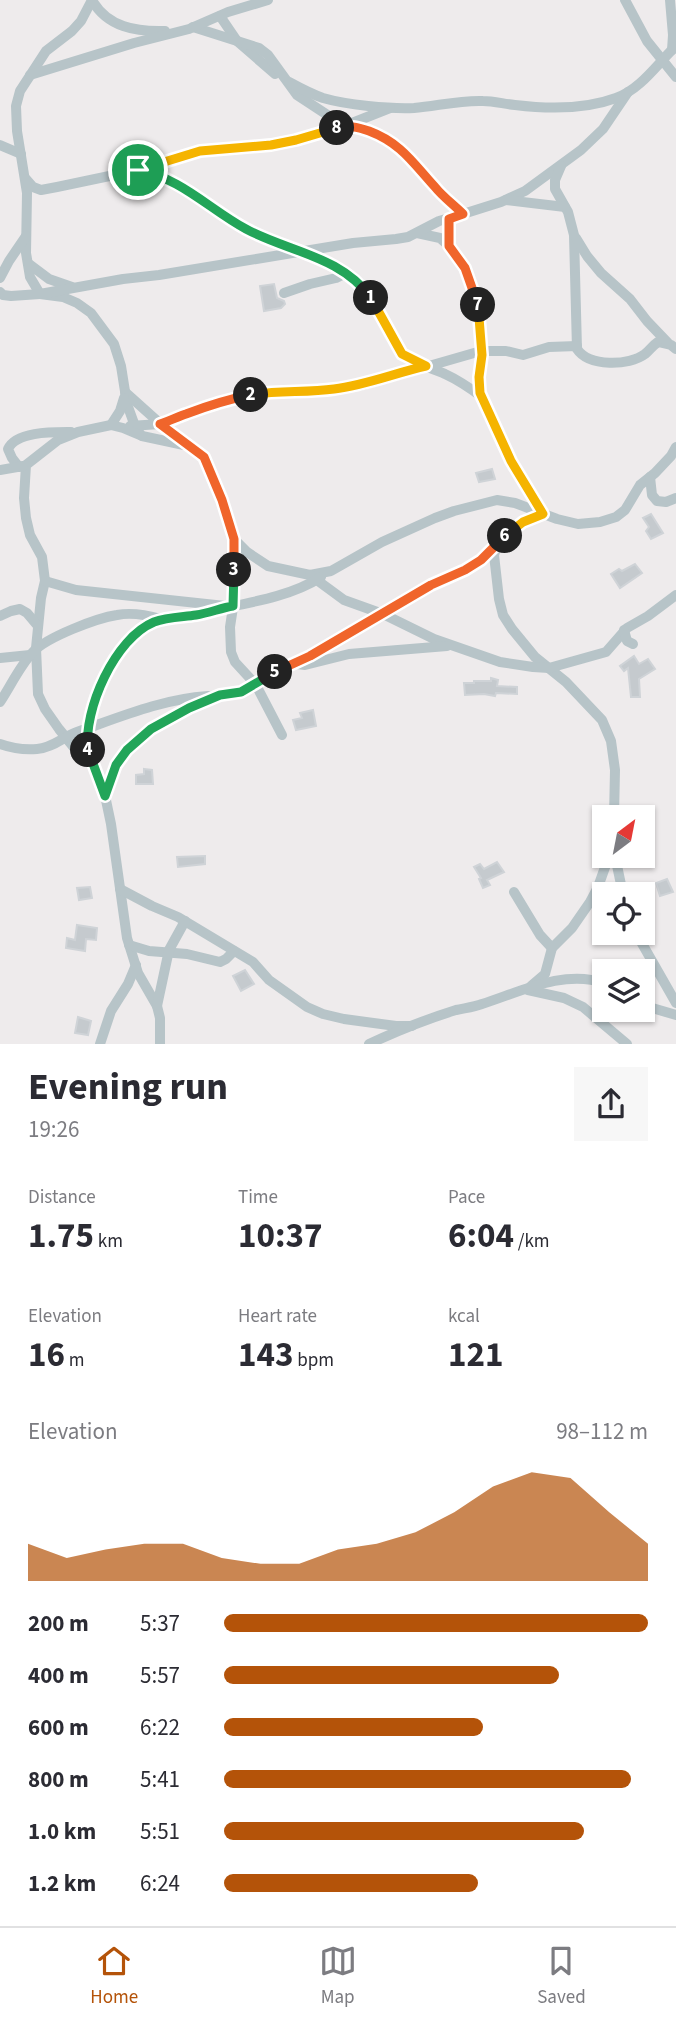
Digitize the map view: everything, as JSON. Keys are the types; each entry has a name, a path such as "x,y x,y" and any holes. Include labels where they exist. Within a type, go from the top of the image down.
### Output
{"street":[{"path":"92,0 97,9 113,22 132,30 152,32 191,28 238,42"},
{"path":"40,294 30,277 26,253 26,179 17,131 16,106 20,91 46,51 72,31 81,21 92,0"},
{"path":"234,10 245,0"},
{"path":"30,75 191,28 234,10 268,0"},
{"path":"625,0 647,41 676,77"},
{"path":"0,292 11,296 40,294 353,243 408,237 449,219 506,200 525,191 581,150 603,129 628,92 674,48 670,0"},
{"path":"220,16 238,42 284,79 326,99 390,108 485,101 515,105 583,106 617,98 628,92"},
{"path":"284,79 297,95 317,110 346,125 378,134 402,150 438,191 463,214"},
{"path":"26,179 33,187 41,190 138,170 200,151 271,145 296,140 390,108"},
{"path":"0,144 17,131"},
{"path":"0,144 21,154"},
{"path":"563,163 555,180 555,188 568,212 574,235 580,353 607,363 633,359 658,342 673,347"},
{"path":"138,170 171,180 247,230 325,260 346,273 362,286 377,305 402,354 465,384 482,397"},
{"path":"506,200 565,207"},
{"path":"449,219 449,246"},
{"path":"417,233 440,238 449,246 465,268 474,288 479,307 479,377 482,397 511,461 542,514"},
{"path":"574,235 594,265 673,347"},
{"path":"0,278 26,236"},
{"path":"29,264 49,279 72,287"},
{"path":"284,293 346,273"},
{"path":"40,294 63,297 77,303 91,313 114,344 125,392 128,426 142,436 189,446"},
{"path":"0,470 23,466 58,440 78,432 111,425 160,424 241,397 266,392 317,391 363,385 481,351 506,351 523,355 549,347 578,346"},
{"path":"125,392 160,424 204,457 212,473 234,539 229,640 231,652 235,662 256,685 282,735"},
{"path":"111,425 120,411 125,392"},
{"path":"23,466 12,458 8,449 11,443 20,438 52,432 78,432"},
{"path":"160,1044 158,1006 135,965 129,945 105,796 88,752 87,729 99,689 107,671 137,633 162,620 209,613 270,597 331,571 382,542 454,510 497,500 515,503 578,524 616,517 625,510 640,485 671,456 676,447"},
{"path":"23,466 26,518 30,535 42,557 45,581 33,652 38,694 65,737 92,764"},
{"path":"650,477 652,495 657,501 666,502 676,498"},
{"path":"0,744 10,748 37,749 129,712 196,697 241,692 431,585 465,570 481,560 523,522 542,514"},
{"path":"234,539 268,566 314,578 344,600 383,614 421,633 500,662 549,668 609,655 624,631 676,595"},
{"path":"498,544 494,566 503,615 535,657 566,681 602,720 611,741 615,770 614,805"},
{"path":"45,581 76,590 232,607"},
{"path":"0,616 20,609 38,626"},
{"path":"0,658 33,652 79,626 117,615 134,614 162,620"},
{"path":"624,631 627,641 633,644"},
{"path":"294,663 305,665 349,654 452,645"},
{"path":"0,702 33,652"},
{"path":"105,796 116,765 137,740 169,719 220,695"},
{"path":"527,990 545,974 552,948 572,928 590,902 605,868"},
{"path":"120,889 185,921 253,962 269,980 307,1007 323,1014 396,1026 412,1026"},
{"path":"514,892 540,935 552,948"},
{"path":"158,1006 169,952 185,921"},
{"path":"129,945 149,951 220,962 234,951"},
{"path":"643,945 676,1003"},
{"path":"100,1044 111,1011 128,984 135,965"},
{"path":"369,1044 434,1017 547,982 592,979"},
{"path":"527,990 564,999 583,1007 627,1044"},
{"path":"655,1009 676,1015"}],"building":[{"path":"274,284 277,298 285,304 281,308 264,311 260,286"},
{"path":"492,469 495,479 479,482 476,473"},
{"path":"651,514 663,533 651,539 646,531 649,527 643,518"},
{"path":"635,564 642,573 620,588 611,574"},
{"path":"634,656 639,664 648,659 655,669 639,679 640,697 631,697 628,668 624,671 620,666"},
{"path":"491,678 498,680 497,686 517,687 517,694 465,695 464,683 491,681"},
{"path":"313,710 316,726 296,730 293,720 302,718 300,713"},
{"path":"144,769 152,770 153,784 136,784 136,775 144,774"},
{"path":"205,856 205,864 178,867 177,857"},
{"path":"497,862 504,872 487,880 490,885 483,888 479,879 481,878 474,867 480,864 484,869"},
{"path":"667,879 673,892 660,896 656,883"},
{"path":"90,887 92,898 79,900 77,888"},
{"path":"77,925 97,928 96,940 86,939 85,951 66,948 67,938 75,940"},
{"path":"245,970 254,984 241,991 233,976"},
{"path":"78,1017 91,1021 88,1035 75,1033"}],"route":[{"path":"346,125 378,134 402,150 438,191 463,214 449,219 448,238 449,246 465,268 474,288 479,307 482,355 480,393 511,461 543,514 523,522 481,560 465,570 431,585 310,656 241,692 220,695 151,729 127,750 116,765 105,796 88,752 87,729 93,705 107,671 137,633 152,623 233,606 234,539 212,473 204,457 160,424 241,397 266,392 294,393 363,385 426,366 402,354 377,305 362,286 345,272 325,260 247,230 171,180 138,170 200,151 271,145 346,125"}]}
